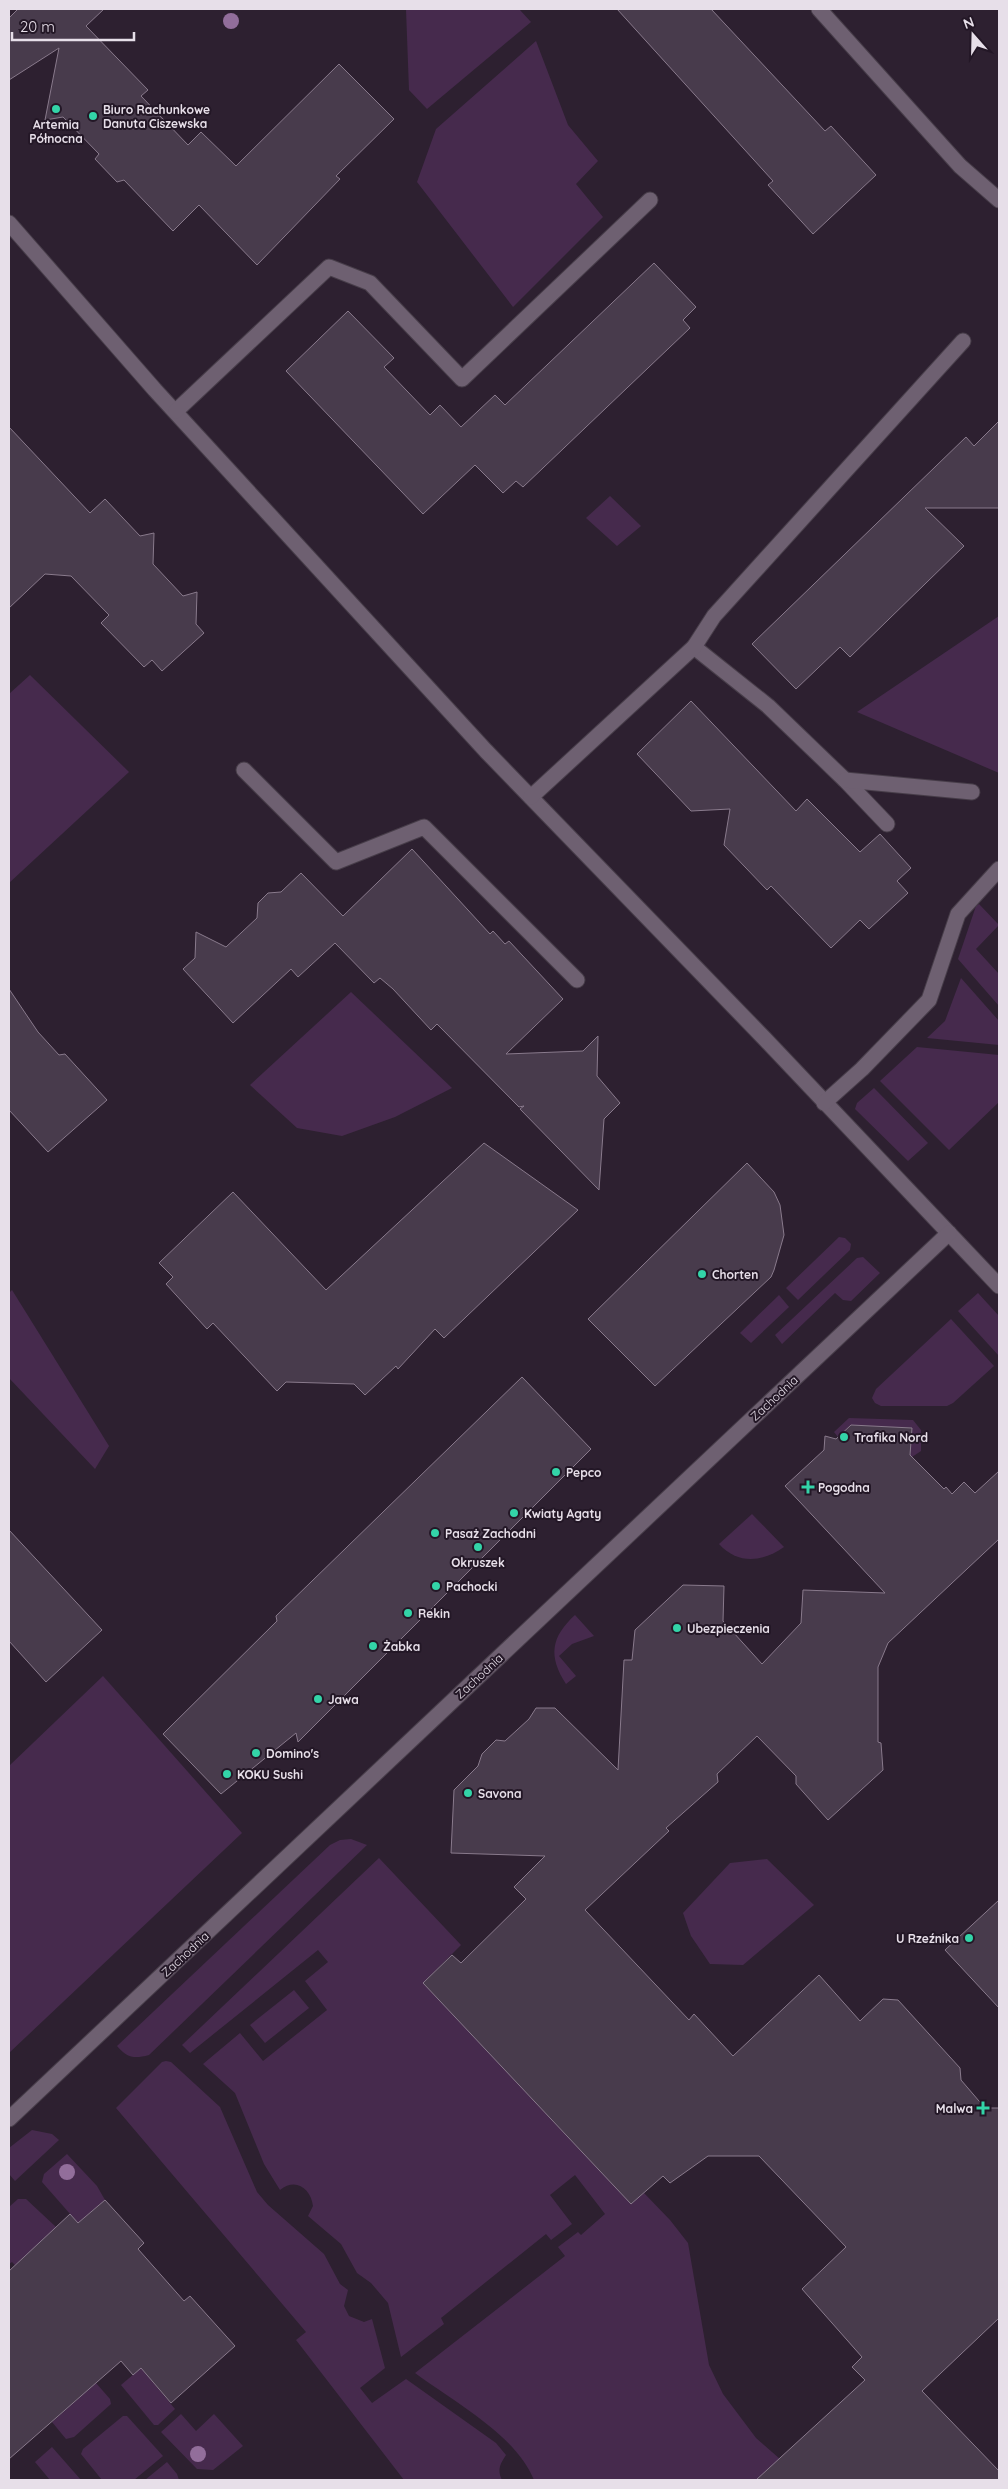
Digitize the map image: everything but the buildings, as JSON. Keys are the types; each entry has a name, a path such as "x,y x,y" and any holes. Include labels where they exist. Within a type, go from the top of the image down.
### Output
{"street":[{"path":"819,9 960,166 999,200"},
{"path":"176,411 329,268 370,282 462,379 650,200"},
{"path":"9,223 107,336 531,797 764,1038 999,1286"},
{"path":"531,797 694,646 714,616 963,341"},
{"path":"694,646 768,706 845,780 887,824"},
{"path":"244,770 336,862 424,827 577,980"},
{"path":"845,780 972,792"},
{"path":"824,1103 862,1069 929,1000 958,914 999,869"},
{"name":"Zachodnia","path":"9,2118 94,2041 949,1233"}],"shaded area":[{"path":"406,9 519,9 531,22 427,109 409,90"},
{"path":"536,41 568,125 598,161 576,184 603,217 513,307 417,182 436,129"},
{"path":"610,496 641,526 617,546 586,518"},
{"path":"999,616 999,773 857,712"},
{"path":"30,675 129,772 9,883 9,694"},
{"path":"979,904 999,925 976,949 999,974 999,1006 958,959 976,906"},
{"path":"961,978 999,1021 999,1045 927,1038 945,1021"},
{"path":"351,992 452,1088 395,1117 342,1136 297,1128 250,1085"},
{"path":"917,1047 999,1055 999,1102 949,1150 880,1081"},
{"path":"874,1088 928,1143 908,1161 855,1109 857,1103"},
{"path":"839,1237 845,1238 851,1244 850,1250 798,1300 786,1288"},
{"path":"863,1257 880,1273 851,1301 843,1300 835,1293 782,1344 775,1335 857,1258"},
{"path":"12,1290 109,1446 95,1469 9,1378 9,1293"},
{"path":"978,1293 999,1316 999,1356 958,1311"},
{"path":"779,1295 789,1307 751,1343 740,1333"},
{"path":"951,1319 994,1366 953,1403 947,1406 881,1406 875,1403 872,1398 876,1389"},
{"path":"849,1418 913,1420 921,1430 921,1451 912,1457 910,1455 912,1428 851,1425 838,1437 834,1432"},
{"path":"752,1514 784,1547 768,1556 751,1559 734,1555 726,1551 719,1544"},
{"path":"575,1615 594,1636 572,1644 559,1656 576,1676 566,1684 556,1664 555,1647 561,1631"},
{"path":"103,1676 242,1833 9,2053 9,1766"},
{"path":"351,1839 367,1845 149,2055 131,2056 124,2053 117,2046 330,1845 340,1840"},
{"path":"379,1858 461,1945 423,1983 631,2204 644,2193 670,2220 688,2243 709,2365 723,2394 756,2438 780,2459 757,2480 534,2480 525,2463 498,2434 465,2407 415,2373 565,2256 558,2247 578,2232 581,2235 605,2214 575,2175 550,2195 572,2224 551,2240 546,2234 441,2318 444,2324 401,2357 388,2303 371,2283 357,2273 341,2244 308,2216 313,2206 306,2190 297,2185 292,2185 280,2190 264,2164 235,2093 203,2064 240,2033 263,2061 327,2010 305,1981 328,1962 318,1950 190,2053 182,2045"},
{"path":"767,1859 814,1905 743,1965 710,1964 691,1936 683,1913 730,1863"},
{"path":"294,1990 309,2008 265,2043 250,2025"},
{"path":"162,2062 171,2062 220,2107 257,2192 268,2205 324,2254 340,2284 348,2290 344,2306 349,2316 364,2322 372,2319 385,2368 360,2388 372,2403 406,2379 496,2443 506,2455 500,2467 502,2480 404,2480 296,2340 306,2332 116,2108"},
{"path":"32,2130 52,2134 59,2140 15,2181 9,2174 9,2148"},
{"path":"67,2154 97,2186 105,2200 78,2223 42,2182 44,2174"},
{"path":"18,2199 26,2199 56,2227 28,2279 12,2262 9,2264 9,2207"},
{"path":"141,2368 175,2409 158,2425 154,2425 121,2385"},
{"path":"96,2383 110,2399 111,2404 74,2437 66,2439 52,2422"},
{"path":"181,2414 196,2431 214,2414 243,2446 213,2470 197,2469 161,2432"},
{"path":"123,2416 127,2416 163,2456 134,2480 102,2480 81,2454 83,2449"},
{"path":"52,2447 81,2480 50,2480 35,2462"},
{"path":"167,2462 177,2474 179,2480 145,2480"}],"place":[{"name":"Artemia Północna","path":"56,109"},
{"name":"Biuro Rachunkowe Danuta Ciszewska","path":"93,116"},
{"name":"Chorten","path":"702,1274"},
{"name":"Trafika Nord","path":"844,1437"},
{"name":"Pepco","path":"556,1472"},
{"name":"Pogodna","path":"808,1487"},
{"name":"Kwiaty Agaty","path":"514,1513"},
{"name":"Pasaż Zachodni","path":"435,1533"},
{"name":"Okruszek","path":"478,1547"},
{"name":"Pachocki","path":"436,1586"},
{"name":"Rekin","path":"408,1613"},
{"name":"Ubezpieczenia","path":"677,1628"},
{"name":"Żabka","path":"373,1646"},
{"name":"Jawa","path":"318,1699"},
{"name":"Domino's","path":"256,1753"},
{"name":"KOKU Sushi","path":"227,1774"},
{"name":"Savona","path":"468,1793"},
{"name":"U Rzeźnika","path":"969,1938"},
{"name":"Malwa","path":"983,2108"}]}
